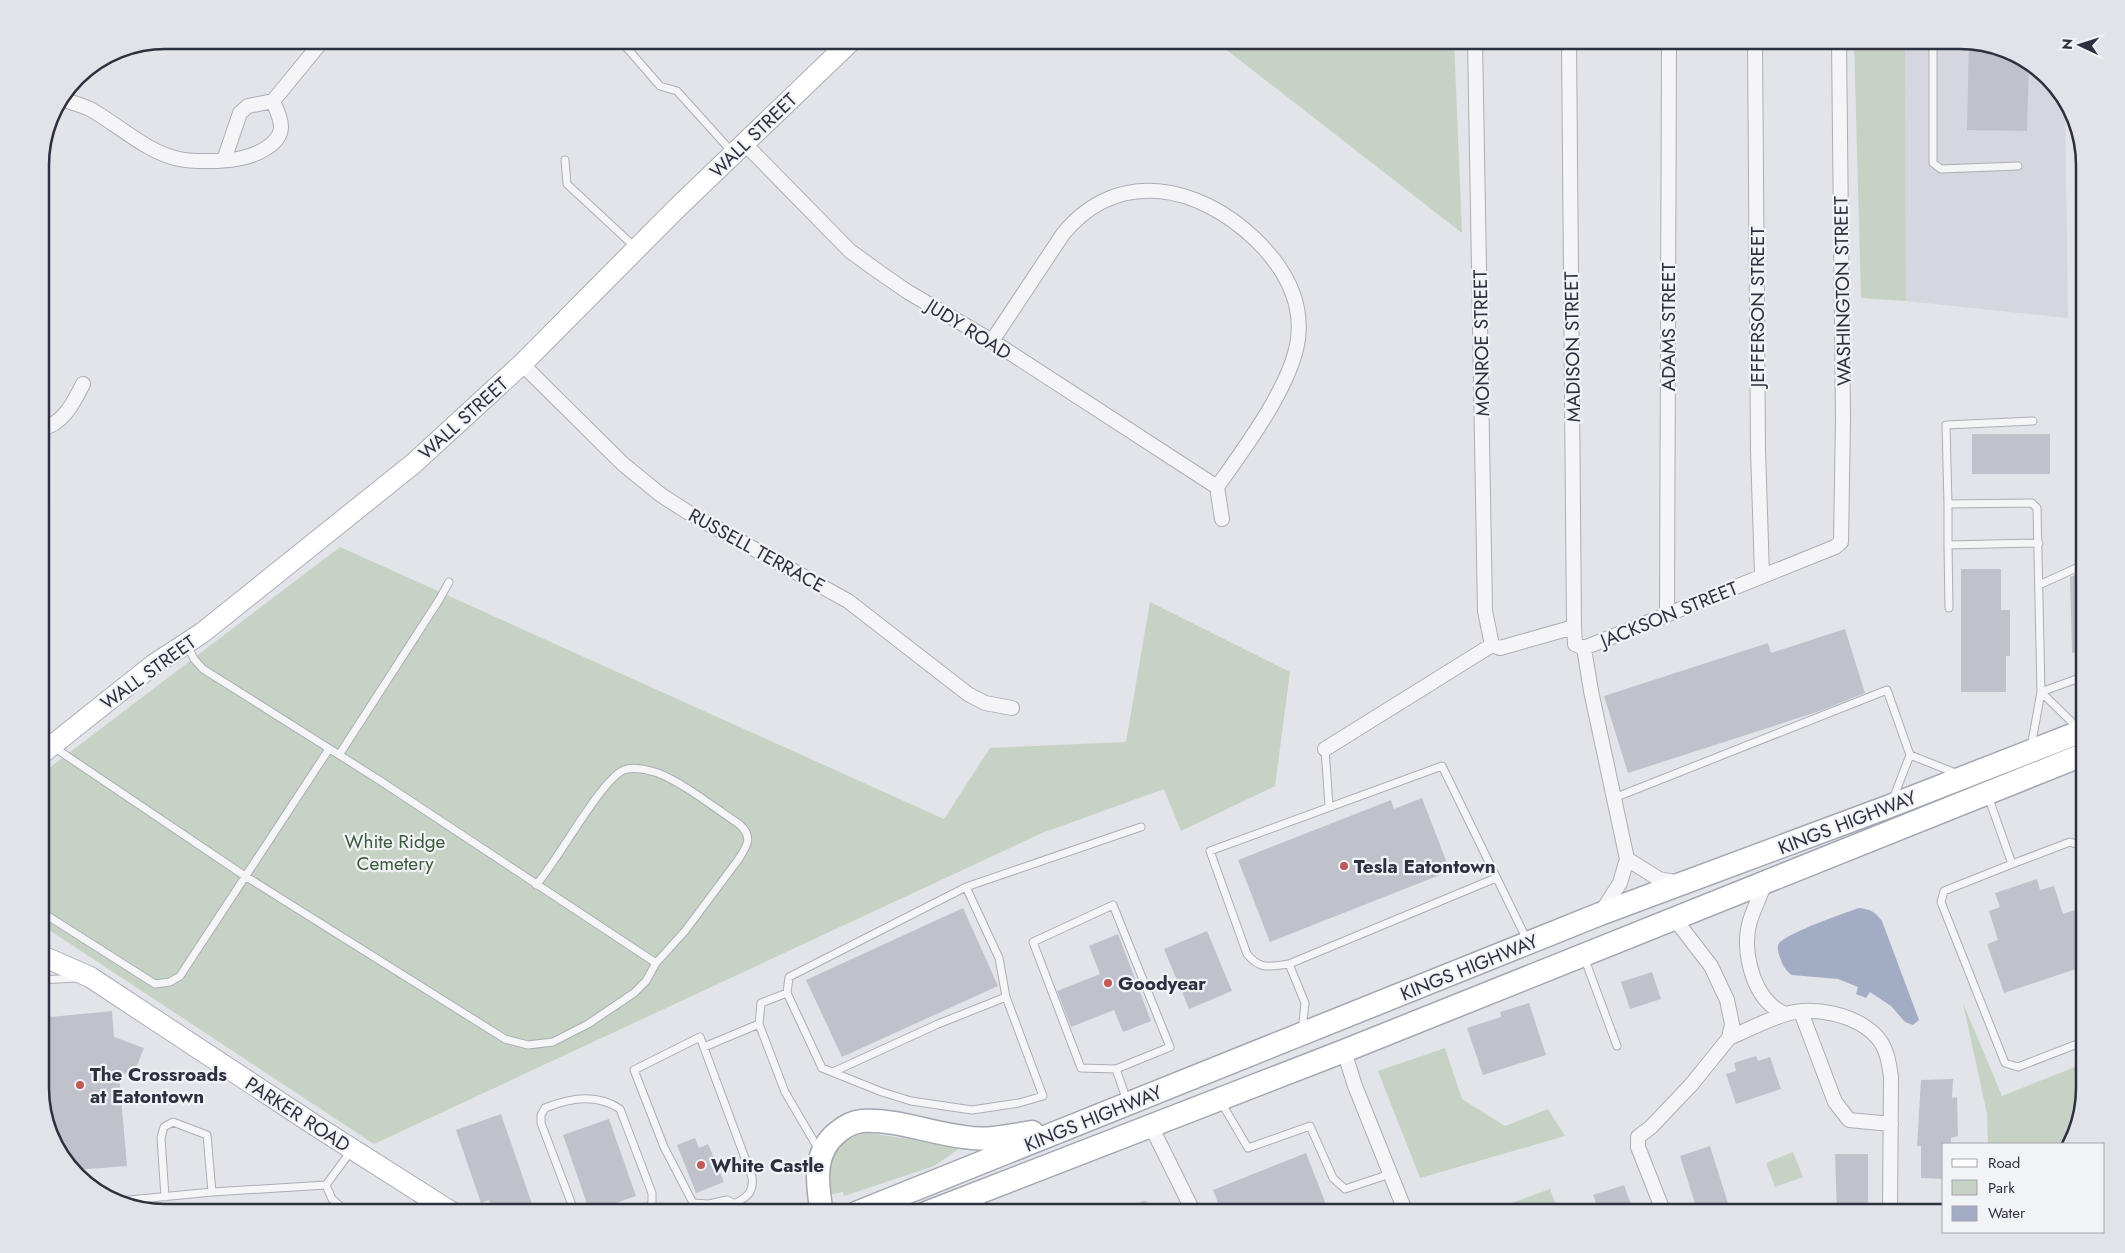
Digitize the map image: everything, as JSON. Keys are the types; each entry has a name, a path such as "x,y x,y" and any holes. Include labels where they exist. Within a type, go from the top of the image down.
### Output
{"main road":[{"name":"KINGS HIGHWAY","path":"878,1204 1600,914 1890,806 2076,733"},
{"name":"KINGS HIGHWAY","path":"949,1204 1344,1051 1986,793 2076,763"},
{"path":"820,1204 817,1187 817,1171 822,1154 826,1144 834,1134 846,1125 861,1121 889,1123 966,1138 1002,1138 1096,1117"}],"street":[{"path":"224,160 240,113 248,106 273,101 316,49"},
{"name":"WALL STREET","path":"49,749 153,665 185,642 202,633 413,464 522,364 738,148 842,49"},
{"name":"MONROE STREET","path":"1475,49 1485,611 1492,645"},
{"name":"MADISON STREET","path":"1569,49 1574,627 1575,644 1584,648"},
{"name":"ADAMS STREET","path":"1667,615 1669,49"},
{"name":"JEFFERSON STREET","path":"1755,49 1758,440 1762,575"},
{"name":"WASHINGTON STREET","path":"1839,49 1843,420 1841,542"},
{"path":"67,101 89,109 147,145 171,156 198,161 224,160 255,155 274,143 281,129 281,121 273,101"},
{"name":"JUDY ROAD","path":"738,148 850,250 908,292 992,342 1217,487"},
{"path":"992,342 1063,234 1074,220 1096,205 1120,195 1157,190 1191,197 1219,211 1246,230 1282,270 1296,303 1298,327 1293,363 1286,380 1241,453 1217,487 1222,518"},
{"name":"RUSSELL TERRACE","path":"522,364 623,464 660,495 848,601 968,694 986,703 1012,708"},
{"path":"49,428 73,404 83,384"},
{"name":"JACKSON STREET","path":"1627,859 1591,691 1584,648 1841,542"},
{"name":"JACKSON STREET","path":"1324,749 1492,645 1500,648 1574,627"},
{"path":"1600,914 1620,883 1627,859 1658,879 1684,883"},
{"path":"1766,881 1750,922 1747,936 1749,964 1758,987 1771,1005 1784,1014"},
{"path":"1660,1204 1638,1147 1638,1137 1651,1127 1691,1085 1729,1038 1732,1024 1727,1000 1711,966 1674,918"},
{"name":"PARKER ROAD","path":"49,959 90,977 439,1204"},
{"path":"1729,1038 1784,1014 1802,1012 1836,1013 1877,1037 1888,1057 1890,1070 1890,1204"},
{"path":"1802,1012 1835,1102 1849,1120 1891,1124"},
{"path":"1344,1051 1355,1086 1402,1204"},
{"path":"1151,1126 1190,1204"}],"lane":[{"path":"628,49 660,86 677,91 738,148"},
{"path":"1933,49 1933,163 1941,168 2018,166"},
{"path":"565,160 567,184 636,249"},
{"path":"1949,608 1946,425 2033,421"},
{"path":"1948,504 2032,503 2037,508 2041,692 2029,752"},
{"path":"1948,545 2039,543"},
{"path":"2039,585 2076,568"},
{"path":"339,755 449,582"},
{"path":"185,642 194,659 203,669 339,755 656,963"},
{"path":"2041,692 2076,679"},
{"path":"1614,798 1886,690 1910,755 1890,806"},
{"path":"2041,692 2076,724"},
{"path":"49,917 155,984 162,985 170,982 180,976 329,749"},
{"path":"1324,749 1329,806"},
{"path":"49,753 514,1043 528,1045 553,1042 588,1024 634,993 646,981 656,963 685,931 746,848 749,838 746,830 740,824 673,781 658,773 631,768 623,770 603,789 548,872 536,885"},
{"path":"1910,755 1966,777"},
{"path":"1496,878 1290,964 1260,965 1255,964 1247,954 1210,850 1442,766 1528,943"},
{"path":"1986,793 2012,864"},
{"path":"966,887 999,958 1006,997 1043,1096 1019,1103 972,1110 911,1102 822,1068 787,993 789,977 966,887 1142,827"},
{"path":"2076,844 2070,842 1944,891 1941,902 2005,1063 2018,1067 2076,1044"},
{"path":"1113,905 1170,1047 1116,1069 1081,1068 1033,942 1113,905"},
{"path":"1584,954 1617,1046"},
{"path":"1290,964 1305,1003 1302,1034"},
{"path":"49,979 90,977"},
{"path":"787,993 762,1004 759,1024 785,1092 822,1154"},
{"path":"833,1072 938,1024 1006,997"},
{"path":"704,1047 759,1024"},
{"path":"700,1037 704,1047 752,1177 752,1190 748,1196 733,1203 727,1200 709,1204 694,1203 664,1147 634,1070 700,1037"},
{"path":"1116,1069 1128,1104"},
{"path":"572,1204 541,1123 541,1115 545,1108 562,1100 586,1098 602,1100 620,1109 652,1193 651,1204"},
{"path":"1219,1100 1248,1148 1310,1126 1333,1178 1345,1189 1390,1174"},
{"path":"165,1196 161,1138 164,1127 173,1122 207,1135 212,1192"},
{"path":"326,1185 352,1149"},
{"path":"133,1200 212,1192 326,1185"},
{"path":"326,1185 332,1198 338,1204"},
{"path":"980,1204 995,1186"}],"shaded area":[{"path":"1905,49 1976,50 2005,58 2018,64 2042,83 2052,94 2065,116 2068,318 1906,301"}],"green space":[{"path":"1226,49 1454,49 1462,233"},
{"path":"1854,49 1905,49 1906,301 1861,298"},
{"name":"White Ridge Cemetery","path":"340,547 944,819 990,748 1126,742 1150,602 1290,672 1275,786 1181,831 1164,789 1042,833 374,1144 49,930 49,768"},
{"path":"1963,1003 2002,1096 2076,1067 2075,1104 2072,1119 2062,1143 1988,1143 1987,1114"},
{"path":"1445,1048 1462,1099 1505,1126 1548,1109 1565,1136 1420,1178 1378,1071"},
{"path":"869,1133 960,1148 934,1166 844,1196 843,1192 827,1195 828,1166 835,1150 850,1138"},
{"path":"1793,1152 1803,1177 1775,1187 1766,1163"},
{"path":"1550,1189 1556,1204 1509,1204"}],"water":[{"path":"1859,908 1867,909 1877,915 1882,921 1919,1020 1913,1025 1905,1022 1891,1006 1870,992 1866,998 1856,994 1858,987 1838,979 1792,975 1783,964 1778,948 1782,940 1815,924"}],"building":[{"path":"1969,50 1991,53 2005,58 2029,71 2027,131 1967,130"},
{"path":"1972,434 2050,434 2050,474 1972,474"},
{"path":"1961,569 2001,569 2001,610 2010,610 2010,656 2006,656 2006,692 1961,692"},
{"path":"2076,575 2076,652 2072,653 2070,577"},
{"path":"1845,629 1865,693 1820,711 1628,773 1604,696 1768,643 1771,653"},
{"name":"Tesla Eatontown","path":"1422,798 1450,871 1270,942 1238,860 1391,800 1394,809"},
{"path":"2037,879 2040,890 2054,886 2063,914 2076,910 2076,969 2004,993 1987,944 1998,940 1989,911 2000,907 1995,893"},
{"path":"963,908 998,986 842,1057 806,980"},
{"path":"1207,931 1232,991 1189,1009 1164,949"},
{"name":"Goodyear","path":"1118,934 1151,1021 1123,1032 1114,1010 1071,1027 1057,991 1100,974 1089,946"},
{"path":"1652,972 1661,999 1630,1009 1621,982"},
{"path":"1529,1003 1546,1055 1483,1075 1467,1028 1501,1017 1500,1012"},
{"name":"The Crossroads at Eatontown","path":"112,1011 114,1037 144,1048 134,1073 119,1074 127,1166 83,1169 64,1146 53,1119 49,1096 49,1017"},
{"path":"1756,1056 1758,1061 1770,1057 1781,1089 1736,1104 1726,1074 1736,1071 1734,1063"},
{"path":"1953,1079 1952,1098 1957,1097 1958,1136 1951,1138 1951,1143 1942,1143 1942,1179 1921,1178 1921,1146 1917,1146 1921,1080"},
{"path":"501,1114 532,1204 490,1204 489,1200 481,1203 456,1130"},
{"path":"609,1119 636,1196 613,1204 587,1204 563,1135"},
{"name":"White Castle","path":"695,1138 699,1148 708,1144 724,1182 696,1193 677,1145"},
{"path":"1710,1146 1728,1204 1695,1204 1680,1156"},
{"path":"1306,1153 1326,1204 1218,1204 1213,1190"},
{"path":"1835,1154 1868,1154 1868,1204 1837,1204"},
{"path":"1624,1185 1631,1204 1596,1204 1593,1195"}],"place":[{"name":"Tesla Eatontown","path":"1344,866"},
{"name":"Goodyear","path":"1108,983"},
{"name":"The Crossroads at Eatontown","path":"80,1085"},
{"name":"White Castle","path":"701,1165"}]}
